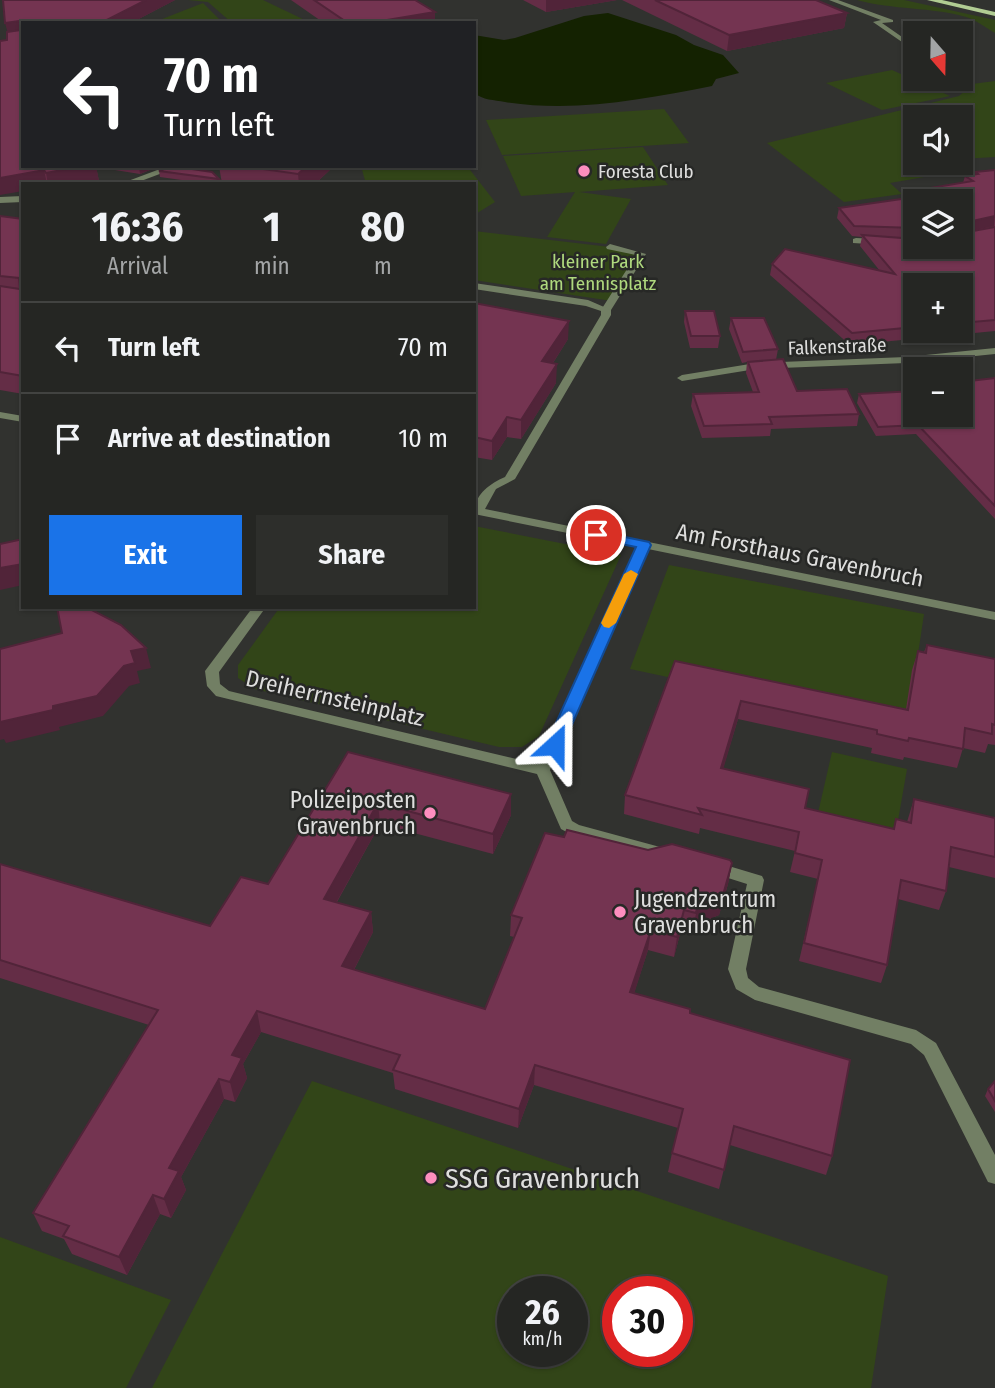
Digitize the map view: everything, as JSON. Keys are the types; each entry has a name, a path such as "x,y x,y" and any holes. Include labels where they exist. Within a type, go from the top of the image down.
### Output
{"main road":[{"path":"931,0 995,14"}],"street":[{"path":"832,0 891,21 876,22 903,41"},
{"path":"139,182 174,168"},
{"path":"183,168 189,169"},
{"path":"0,201 21,199"},
{"path":"856,241 903,243"},
{"path":"476,510 492,487 509,479 583,359 606,315 606,310 641,254 610,247"},
{"path":"476,286 588,303 606,310"},
{"name":"Falkenstraße","path":"682,378 756,366 906,360 995,351"},
{"path":"0,415 21,419"},
{"name":"Am Forsthaus Gravenbruch","path":"476,510 995,616"},
{"path":"644,545 543,770 562,817 574,830 755,880 737,969 738,980 744,988 916,1038 930,1049 995,1175"},
{"name":"Dreiherrnsteinplatz","path":"258,609 212,671 211,680 216,690 225,695 543,770"}],"green space":[{"path":"188,0 263,0 307,21 230,21 208,2"},
{"path":"857,0 904,0 995,20 995,33 970,18"},
{"path":"203,3 221,21 157,21"},
{"path":"892,70 903,75 903,91 939,91 950,96 882,110 826,83"},
{"path":"995,81 995,157 973,158 973,105 922,105 959,96 964,91 973,91 973,84"},
{"path":"664,109 689,143 502,155 486,120"},
{"path":"903,110 903,175 936,175 890,183 902,194 844,202 767,143"},
{"name":"Foresta Club","path":"643,147 668,185 579,192 631,199 606,244 547,237 575,192 521,196 503,156"},
{"path":"362,168 469,168 495,202 476,214 476,182 365,182"},
{"name":"kleiner Park am Tennisplatz","path":"476,231 610,247 641,254 612,301 476,280"},
{"path":"476,526 621,555 539,736 522,747 499,747 255,689 238,678 238,665 279,609 476,609"},
{"path":"669,565 924,614 907,728 630,669"},
{"path":"832,752 907,769 896,832 818,813"},
{"name":"SSG Gravenbruch","path":"312,1081 888,1276 871,1388 152,1388"},
{"path":"0,1237 171,1300 126,1388 0,1388"}],"shaded area":[{"path":"608,13 676,35 694,45 723,55 739,73 716,79 712,86 610,103 531,105 489,99 476,94 476,35 504,40 584,16"}],"building":[{"path":"3,0 146,0 105,21 5,23"},
{"path":"314,0 415,0 435,12 381,21 345,21"},
{"path":"655,0 816,0 847,13 729,35"},
{"path":"21,27 21,168 72,168 0,178 0,41 7,40 7,32 20,30"},
{"path":"185,168 212,172 219,179 159,171"},
{"path":"256,168 305,168 298,174"},
{"path":"995,170 995,216 973,221 973,189 930,188 973,181 965,176 978,174 975,172"},
{"path":"903,199 903,228 854,226 839,208"},
{"path":"0,216 21,219 21,376 0,372 0,286 20,289 19,278 0,276"},
{"path":"995,227 995,320 973,322 973,273 903,273 903,328 852,333 772,264 785,249 895,274 862,235 903,238 903,259 973,259 973,231"},
{"path":"476,303 569,321 542,361 557,364 521,420 507,417 492,441 476,437"},
{"path":"685,311 714,311 720,336 691,336"},
{"path":"731,318 764,318 778,349 743,352"},
{"path":"783,359 797,391 847,389 859,414 769,417 772,424 704,426 693,394 759,392 748,362"},
{"path":"995,378 995,506 920,427 973,427 973,381"},
{"path":"903,392 903,426 878,427 859,394"},
{"path":"21,539 21,564 0,568 0,544"},
{"path":"57,609 90,609 121,625 146,648 131,651 135,663 124,666 97,696 53,706 53,710 0,722 0,649 62,633"},
{"path":"927,645 995,659 995,725 992,724 992,734 965,728 963,749 909,738 908,741 877,734 877,730 741,701 721,768 809,789 805,808 894,829 896,819 911,823 914,799 995,818 995,857 951,847 946,891 901,880 887,965 804,943 822,860 795,853 799,832 698,808 702,815 625,795 675,661 908,710 918,651 926,653"},
{"path":"348,752 511,794 493,834 378,803 324,899 371,912 342,966 485,1009 522,918 511,915 545,833 564,837 567,830 648,850 672,844 730,860 732,863 723,895 698,904 696,913 684,910 677,937 651,930 630,992 690,1009 690,1013 850,1060 832,1156 734,1126 724,1170 672,1153 683,1109 535,1065 519,1109 393,1070 400,1055 257,1011 232,1055 242,1058 230,1082 219,1079 169,1168 179,1171 164,1199 153,1195 119,1257 63,1236 69,1226 33,1213 158,1010 0,960 0,864 210,926 241,877 268,884"},
{"path":"995,1081 995,1101 988,1089"}],"slow traffic":[{"path":"609,623 631,574"}],"place":[{"name":"Foresta Club","path":"584,171"},
{"name":"Polizeiposten Gravenbruch","path":"430,813"},
{"name":"Jugendzentrum Gravenbruch","path":"620,912"},
{"name":"SSG Gravenbruch","path":"431,1178"}],"route":[{"path":"555,745 644,545 596,535"}]}
